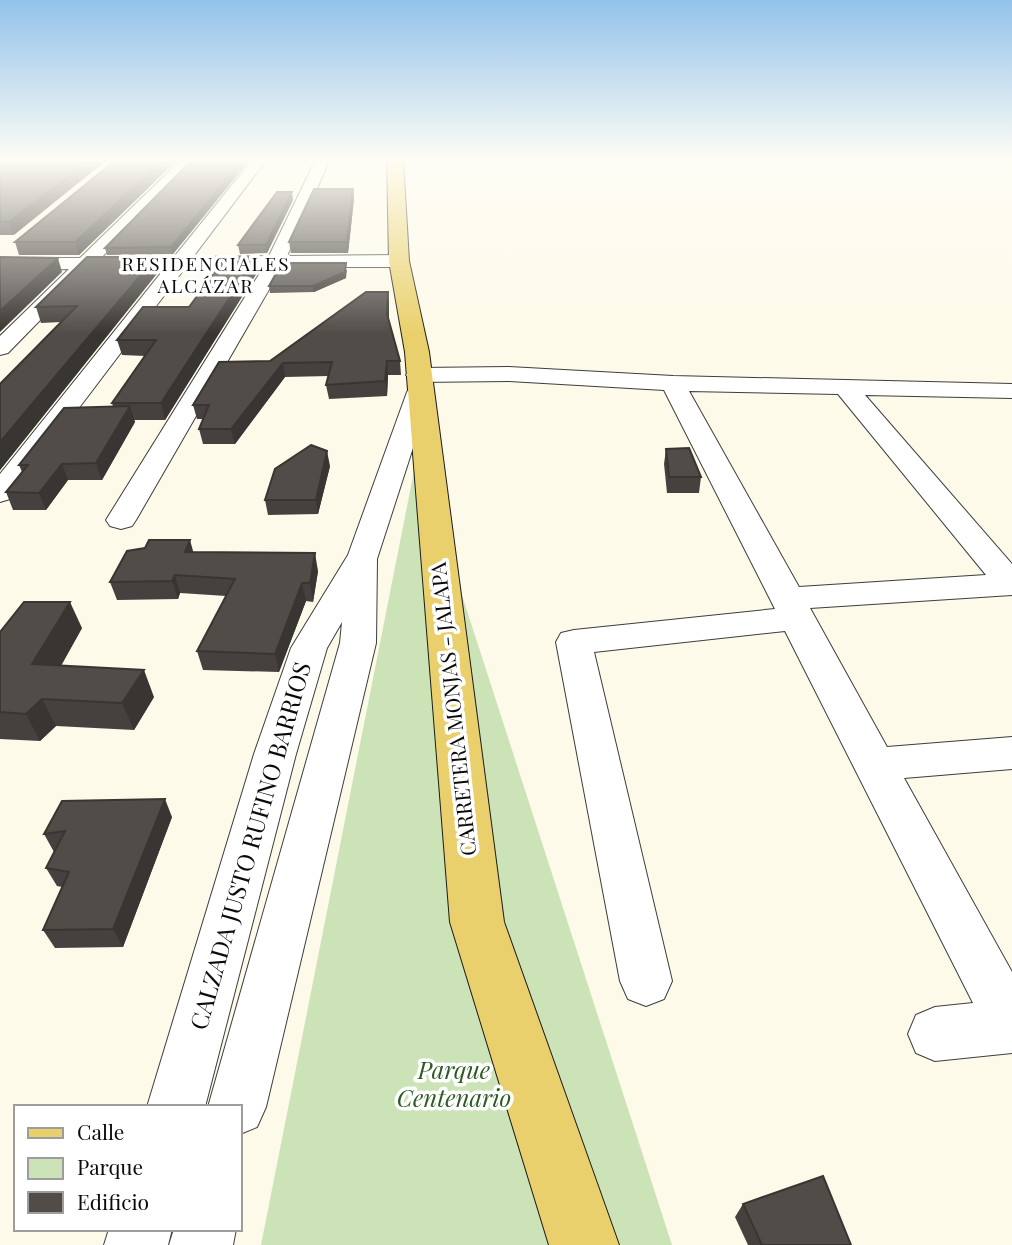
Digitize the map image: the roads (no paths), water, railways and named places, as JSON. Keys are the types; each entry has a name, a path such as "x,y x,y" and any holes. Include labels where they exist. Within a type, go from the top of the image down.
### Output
{"main road":[{"name":"CARRETERA MONJAS - JALAPA","path":"397,217 399,261 419,383 477,922 584,1245"}],"street":[{"path":"0,348 132,217"},
{"path":"0,493 216,217"},
{"path":"121,520 275,263 296,217"},
{"path":"3,257 85,264 399,261"},
{"path":"419,383 499,374 673,383 1012,391"},
{"name":"CALZADA JUSTO RUFINO BARRIOS","path":"177,1105 275,754 309,648 364,555 419,383"},
{"path":"673,383 1012,1025 935,1034"},
{"path":"845,387 1012,584"},
{"name":"CALZADA JUSTO RUFINO BARRIOS","path":"238,1105 358,643 364,555"},
{"path":"646,981 575,642 792,608 1012,584"},
{"path":"875,764 1012,753"}],"district":[{"name":"RESIDENCIALES ALCÁZAR","path":"206,275"}],"park label":[{"name":"Parque Centenario","path":"454,1085"}]}
